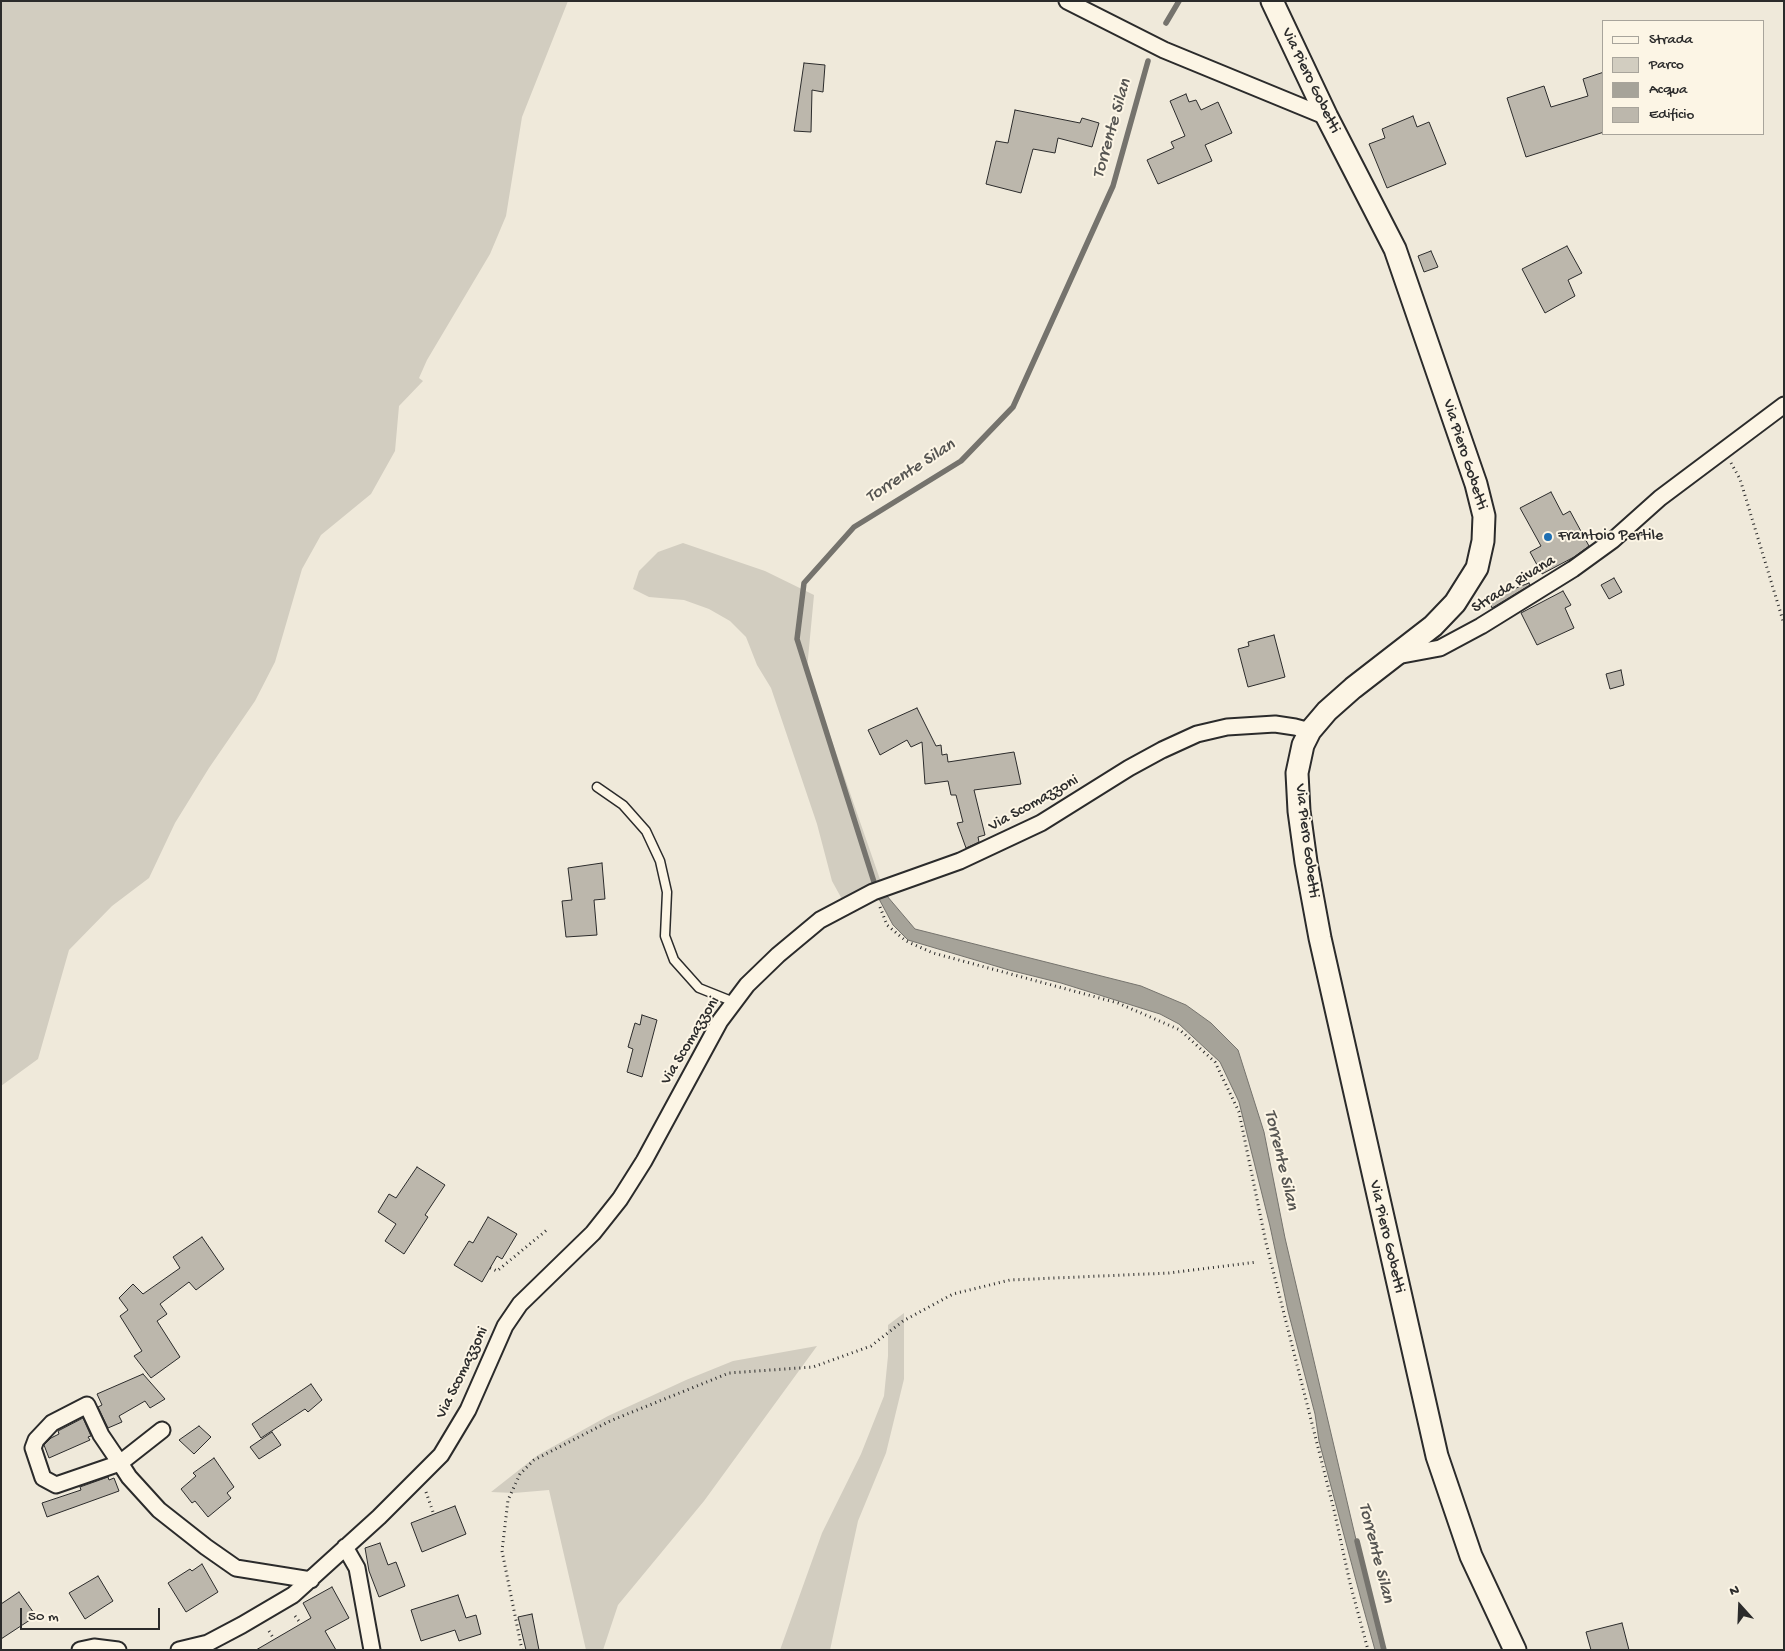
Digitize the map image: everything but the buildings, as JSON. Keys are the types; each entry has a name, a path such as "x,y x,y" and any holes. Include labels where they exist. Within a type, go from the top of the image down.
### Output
{"street":[{"path":"1067,1 1164,50 1327,116"},
{"name":"Via Piero Gobetti","path":"1272,1 1327,116 1395,249 1476,484 1484,516 1483,541 1477,568 1455,603 1433,626 1391,657 1327,711 1310,731 1303,745 1297,773 1299,811 1306,862 1320,938 1437,1456 1471,1556 1515,1650"},
{"name":"Strada Rivana","path":"1391,657 1440,648 1481,626 1573,569 1613,540 1660,498 1784,405"},
{"name":"Via Scomazzoni","path":"179,1650 208,1643 293,1595 379,1517 441,1455 468,1410 505,1326 520,1304 593,1233 620,1199 644,1161 720,1021 747,986 778,955 820,920 873,892 960,860 1041,823 1129,768 1197,734 1227,728 1275,724 1295,726 1310,731"},
{"path":"162,1430 120,1463 56,1484 43,1478 33,1448 36,1440 52,1423 87,1405 101,1436 120,1463 129,1477 159,1510 206,1547 236,1568 311,1580"},
{"path":"345,1547 357,1568 372,1650"},
{"path":"80,1650 94,1647 118,1650"}],"lane":[{"path":"597,787 623,805 646,831 660,861 667,892 665,936 674,960 699,988 734,1002"}],"path":[{"path":"1724,450 1740,479 1784,624"},
{"path":"873,892 887,925 906,941 932,953 1118,1003 1180,1030 1215,1062 1239,1112 1266,1243 1368,1650"},
{"path":"490,1268 497,1271 548,1228"},
{"path":"522,1650 502,1551 508,1500 520,1474 534,1460 610,1421 728,1373 813,1367 871,1346 904,1321 953,1294 1010,1280 1169,1273 1257,1262"},
{"path":"425,1489 433,1512"},
{"path":"295,1616 301,1624"},
{"path":"269,1631 274,1639"}],"green space":[{"path":"1,1 568,1 522,117 506,216 490,254 427,360 419,378 423,381 399,406 395,451 371,494 321,535 302,569 275,662 255,701 209,768 175,823 149,878 112,906 69,950 38,1059 1,1086"},
{"path":"683,543 765,571 814,595 807,669 883,888 843,901 832,881 817,824 771,688 757,665 746,637 730,621 709,609 684,600 649,597 633,589 639,571 658,552"},
{"path":"904,1313 904,1379 886,1453 858,1521 830,1650 780,1650 822,1533 861,1454 884,1396 888,1356 888,1325"},
{"path":"817,1346 704,1501 618,1605 603,1650 586,1650 549,1490 514,1493 491,1492 538,1455 608,1416 686,1380 733,1361"}],"water":[{"path":"887,896 915,929 1141,986 1186,1005 1211,1023 1238,1050 1264,1132 1285,1238 1382,1650 1375,1650 1319,1441 1315,1414 1288,1311 1270,1226 1239,1102 1220,1062 1179,1024 1160,1014 1061,983 1009,970 908,940 893,925 879,899"}],"waterway":[{"name":"Torrente Silan","path":"1166,23 1179,1"},
{"name":"Torrente Silan","path":"874,882 797,639 804,583 854,527 961,461 1013,407 1113,186 1148,61"},
{"name":"Torrente Silan","path":"1357,1541 1384,1650"}],"place":[{"name":"Frantoio Pertile","path":"1548,537"}]}
